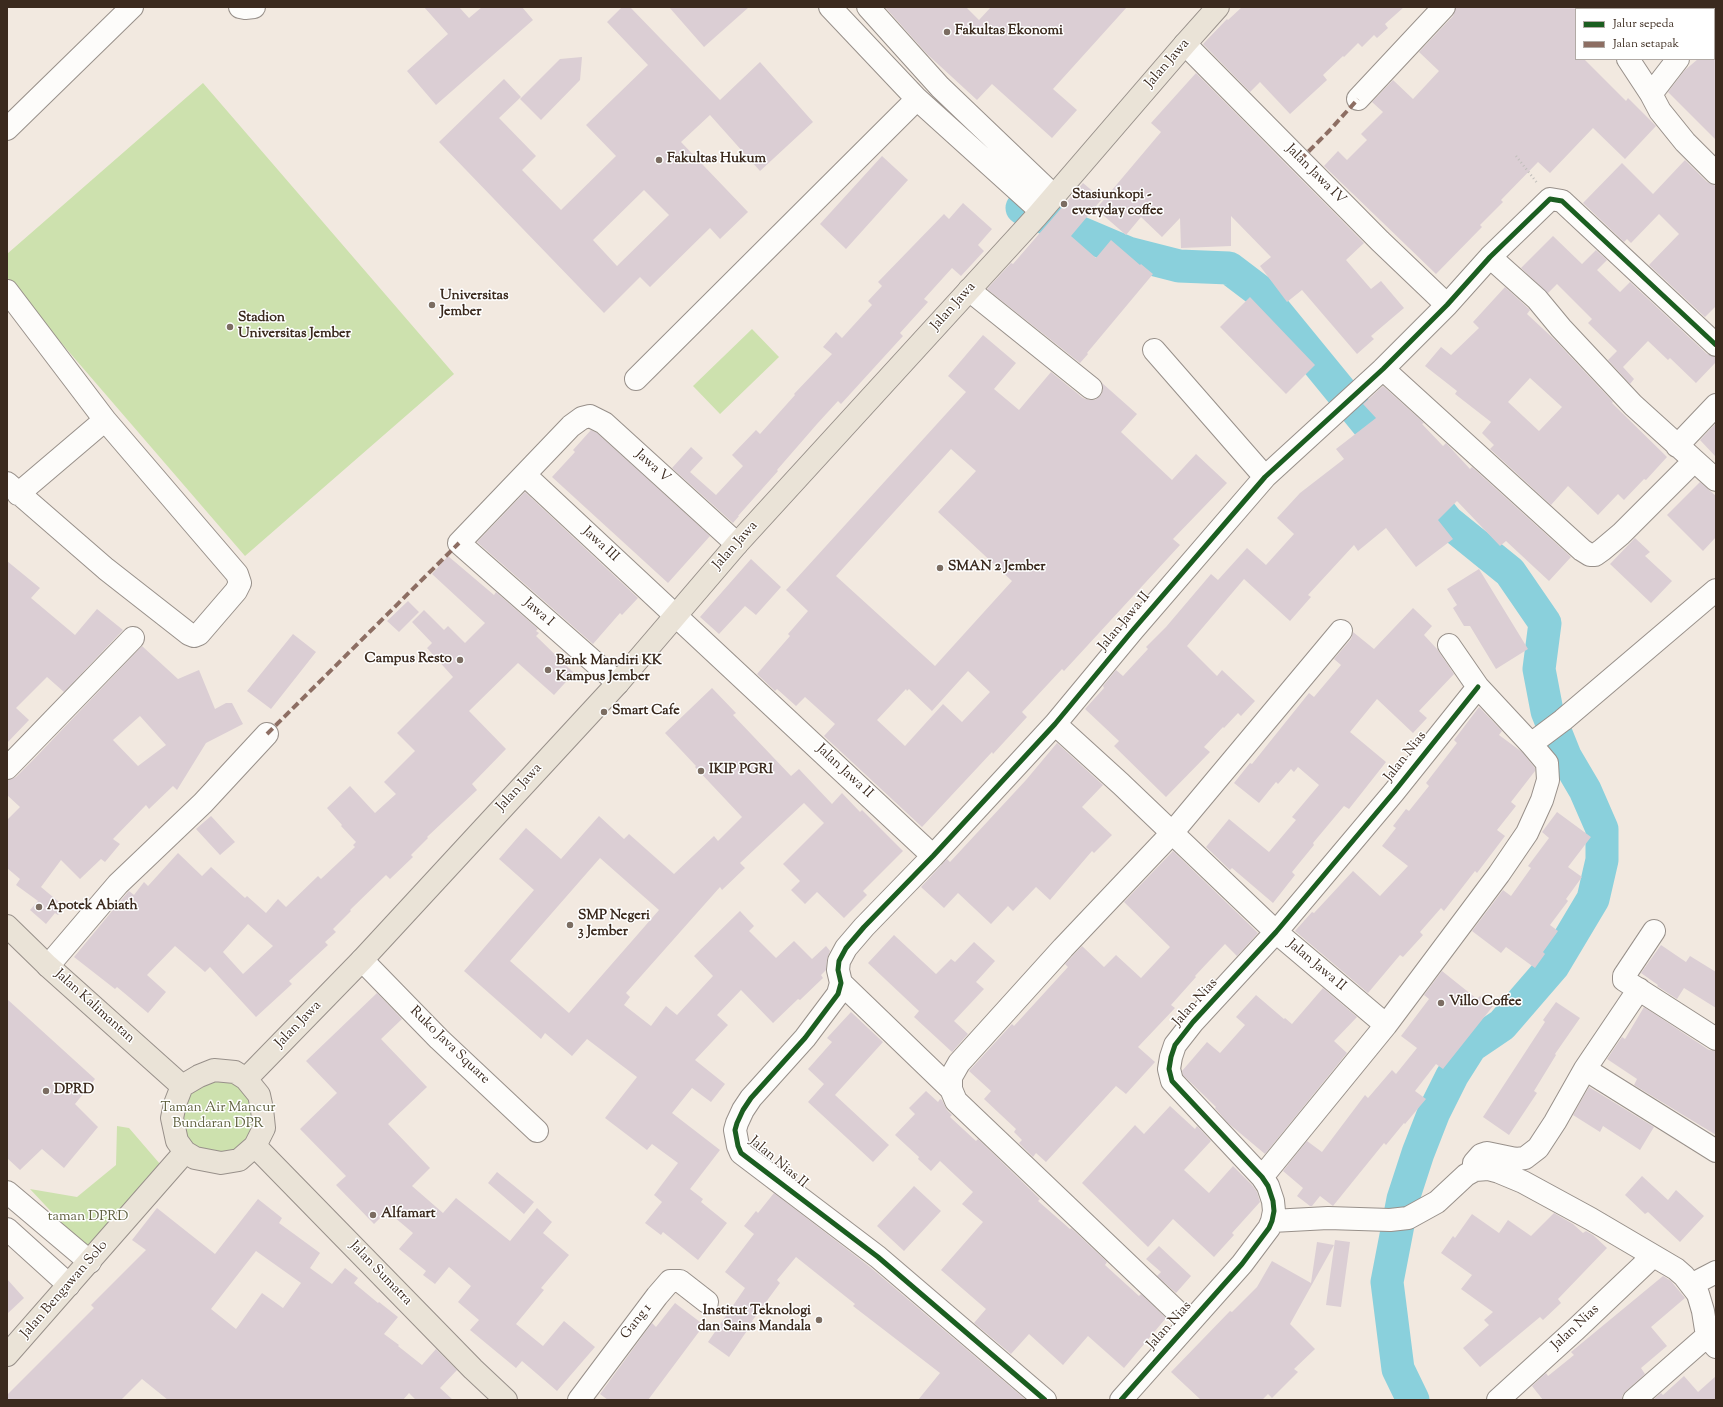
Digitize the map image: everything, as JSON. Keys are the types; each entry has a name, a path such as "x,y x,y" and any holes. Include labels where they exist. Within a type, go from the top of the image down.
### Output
{"main road":[{"name":"Jalan Jawa","path":"246,1079 362,960 618,682 737,544 1042,209 1218,7"},
{"name":"Jalan Kalimantan","path":"7,926 48,966 182,1086"},
{"path":"214,1070 235,1072 246,1079 259,1095 262,1109 264,1128 255,1146 239,1160 221,1163 195,1158 185,1152 177,1141 172,1118 174,1104 182,1086 199,1076 214,1070"},
{"name":"Jalan Sumatra","path":"255,1146 473,1370 506,1400"},
{"name":"Jalan Bengawan Solo","path":"7,1356 185,1152"}],"street":[{"path":"7,128 132,7"},
{"path":"240,7 254,7"},
{"path":"830,7 917,99 1042,209"},
{"path":"868,7 940,87 1042,209"},
{"path":"1358,99 1444,7"},
{"name":"Jalan Jawa IV","path":"1185,44 1380,241 1447,305"},
{"path":"1629,60 1651,94 1660,111 1670,124 1716,173"},
{"path":"1651,94 1677,60"},
{"path":"636,379 917,99"},
{"path":"1550,199 1562,201 1716,345"},
{"name":"Jalan Jawa II","path":"675,616 771,703 933,856 1055,724 1133,630 1265,477 1383,369 1447,305 1490,257 1550,199"},
{"path":"1490,257 1537,299 1561,328 1633,404 1677,446 1716,480"},
{"path":"969,290 1091,388"},
{"path":"7,291 105,420 237,574 240,583 236,591 199,634 194,636 189,634 106,569 13,488 105,420"},
{"path":"1154,350 1265,477"},
{"path":"1383,369 1582,550 1590,555 1595,555 1621,534 1694,461"},
{"path":"1677,446 1716,405"},
{"name":"Jawa V","path":"459,543 577,421 585,417 594,417 600,420 737,544"},
{"name":"Jawa III","path":"525,474 675,616"},
{"name":"Jawa I","path":"459,543 618,682"},
{"path":"1538,740 1716,590"},
{"path":"1189,1323 956,1101 951,1089 951,1077 959,1062 1063,948 1172,833 1342,631"},
{"path":"7,768 133,638"},
{"path":"1262,1177 1386,1025 1499,874 1535,817 1542,800 1548,780 1546,763 1538,740 1478,687 1449,645"},
{"name":"Jalan Nias","path":"1121,1400 1242,1264 1269,1228 1272,1221 1273,1201 1268,1186 1262,1177 1174,1085 1169,1075 1171,1057 1181,1036 1276,932 1389,797 1478,687"},
{"name":"Jalan Jawa II","path":"1055,724 1276,932 1386,1025"},
{"path":"48,966 118,884 203,803 267,734"},
{"path":"933,856 864,927 846,948 839,961 838,967 842,983 951,1089"},
{"path":"1654,931 1624,976 1624,980 1716,1039"},
{"name":"Ruko Java Square","path":"362,960 439,1039 538,1130"},
{"name":"Jalan Nias II","path":"842,983 838,994 829,1008 805,1038 751,1098 743,1110 735,1130 738,1146 742,1153 878,1257 1045,1400"},
{"path":"1475,1170 1474,1163 1481,1155 1487,1153 1516,1159 1526,1158 1538,1148 1555,1122 1585,1069 1639,989"},
{"path":"1585,1069 1716,1151"},
{"path":"1272,1221 1328,1218 1342,1220 1390,1220 1408,1218 1437,1202 1466,1175 1475,1170 1488,1169 1523,1182 1591,1219 1676,1269 1698,1294 1712,1341 1634,1400"},
{"path":"7,1192 90,1262"},
{"path":"7,1229 69,1285"},
{"name":"Jalan Nias","path":"1498,1400 1653,1256"},
{"path":"1691,1285 1716,1272"},
{"name":"Gang 1","path":"579,1400 670,1281 680,1281 707,1302"}],"path":[{"path":"1516,156 1550,199"}],"green space":[{"name":"Stadion Universitas Jember","path":"203,83 454,374 245,556 7,280 7,254"},
{"path":"752,329 779,357 720,414 693,386"},
{"name":"Taman Air Mancur Bundaran DPR","path":"214,1070 259,1095 255,1146 195,1158 175,1104"},
{"name":"taman DPRD","path":"117,1126 129,1128 160,1164 89,1252 30,1189 77,1197 116,1165"}],"building":[{"path":"424,7 459,7 469,18 482,7 522,7 533,20 436,105 407,71 448,34"},
{"name":"Fakultas Hukum","path":"622,7 630,7 720,100 760,62 813,122 760,171 710,115 681,142 748,212 720,239 710,228 650,287 640,277 604,313 439,142 504,79 521,97 499,118 536,156 522,170 561,210 616,156 586,125 648,65 607,22","holes":["644,190 669,215 617,266 593,240"]},
{"path":"669,7 749,7 704,47"},
{"path":"885,7 966,7 979,20 991,7 1127,7 1053,89 1077,110 1052,138 992,84 977,100 927,54"},
{"path":"1242,7 1404,7 1385,24 1388,28 1377,38 1374,35 1362,47 1358,43 1344,57 1343,56 1323,75 1327,80 1290,114 1260,82 1250,92 1203,44 1227,19 1228,20"},
{"path":"1456,7 1575,7 1575,60 1585,60 1626,101 1628,98 1656,126 1625,159 1593,128 1550,173 1538,162 1501,200 1503,202 1480,225 1482,227 1436,274 1324,166 1338,151 1347,160 1367,140 1361,134 1383,112 1372,102 1393,80 1413,99 1439,71 1419,52 1453,16"},
{"path":"582,57 580,80 541,120 520,99 560,59"},
{"path":"1716,59 1716,140 1668,92 1685,70 1697,60"},
{"path":"1196,73 1364,243 1346,260 1371,289 1381,281 1404,308 1371,336 1374,339 1357,354 1302,290 1287,302 1260,266 1271,257 1231,216 1231,246 1181,248 1180,218 1162,237 1141,217 1126,235 1096,209 1161,132 1151,123"},
{"path":"882,156 908,180 846,249 820,224"},
{"path":"1685,160 1707,182 1716,186 1716,306 1705,317 1649,265 1679,234 1659,214 1631,243 1627,239 1624,242 1583,203 1622,163 1653,194"},
{"path":"1083,183 1102,199 1071,236 1096,258 1111,240 1153,274 1080,363 987,289 1011,263 1013,264"},
{"path":"963,203 992,229 978,245 984,251 961,276 952,268 924,299 928,302 900,333 903,336 841,404 838,401 817,424 733,523 672,468 691,447 703,458 690,472 716,495 743,466 732,455 756,430 760,434 795,395 794,394 832,354 823,347 836,332 842,338 872,305 868,301 882,286 878,282 944,214 949,219"},
{"path":"1553,236 1582,264 1596,250 1607,260 1597,270 1620,292 1630,282 1707,354 1716,357 1716,362 1696,383 1670,358 1668,360 1648,341 1623,367 1634,379 1630,384 1608,360 1617,351 1588,323 1592,319 1557,284 1548,293 1521,268"},
{"path":"1505,287 1530,310 1527,314 1555,340 1613,402 1612,403 1667,457 1646,480 1644,479 1624,500 1618,494 1598,515 1568,486 1551,505 1490,449 1494,445 1482,433 1491,422 1455,394 1457,391 1425,366 1441,347 1451,355 1479,328 1473,322","holes":["1530,378 1562,407 1539,431 1508,402"]},
{"path":"1250,297 1315,365 1286,394 1220,327"},
{"path":"983,335 1016,363 994,389 1019,410 1051,372 1083,398 1089,400 1095,400 1101,395 1103,390 1102,383 1137,414 1121,432 1172,480 1196,454 1227,483 1173,539 1180,545 1064,671 1062,669 1022,712 1027,717 922,827 824,736 835,724 805,697 796,706 777,689 775,691 757,674 790,636 788,634 808,611 786,590 966,392 948,376","holes":["951,449 976,471 938,512 1012,581 935,666 836,576","968,671 990,692 962,722 943,704 905,746 877,720 906,689 907,691 909,689 932,711"]},
{"path":"1383,386 1424,423 1422,424 1443,446 1446,443 1470,469 1472,467 1571,557 1549,581 1506,541 1500,546 1457,501 1438,520 1453,539 1416,567 1386,528 1358,551 1354,545 1308,595 1311,597 1290,621 1244,579 1187,646 1217,676 1222,670 1255,701 1241,716 1238,713 1204,747 1210,752 1166,797 1114,746 1119,741 1085,709 1104,688 1103,686 1116,670 1123,676 1148,649 1146,647 1166,627 1211,574 1218,580 1247,548 1266,565 1294,534 1277,518 1300,493 1344,459 1336,449 1376,418 1363,404"},
{"path":"1716,423 1716,457 1700,440"},
{"path":"591,430 597,433 710,536 668,583 552,477 575,452 573,450"},
{"path":"1700,482 1716,496 1716,537 1703,551 1667,515"},
{"path":"525,492 638,598 622,615 620,613 593,644 477,542"},
{"path":"1635,538 1650,552 1645,556 1672,581 1651,603 1610,564"},
{"path":"448,556 494,595 496,592 538,629 536,631 539,633 536,636 574,673 554,695 518,663 469,711 506,749 472,784 477,790 427,837 428,838 411,855 413,857 390,879 386,875 350,910 351,911 333,929 336,932 325,942 328,945 289,981 292,984 256,1017 210,967 205,972 175,946 147,975 166,992 148,1013 117,987 115,989 74,957 129,891 134,895 144,882 148,886 178,853 202,876 211,867 245,898 247,896 266,913 278,899 286,907 318,876 321,879 355,847 353,845 356,842 327,808 350,786 375,813 396,794 384,782 415,751 397,733 453,677 427,648 432,643 412,622 424,610 444,630 448,626 465,643 485,623 432,574","holes":["248,924 273,946 243,974 223,952"]},
{"path":"751,559 781,587 756,615 745,606 719,634 700,617"},
{"path":"7,561 40,588 31,598 75,635 97,609 123,630 64,692 47,677 16,708 29,720 7,743"},
{"path":"1479,569 1528,649 1496,669 1470,626 1464,626 1453,608 1457,605 1447,589"},
{"path":"408,601 419,612 399,632 387,621"},
{"path":"1413,608 1432,626 1424,635 1437,649 1454,674 1419,711 1427,718 1413,733 1377,699 1350,732 1386,762 1349,809 1344,806 1313,843 1314,845 1292,872 1295,875 1273,903 1232,868 1230,870 1206,847 1229,819 1269,852 1296,820 1292,817 1319,785 1298,767 1294,772 1291,769 1278,784 1276,782 1259,803 1234,783 1250,763 1252,764 1309,693 1314,697 1341,665 1334,659 1351,639 1353,632 1374,649"},
{"path":"293,634 316,652 271,709 247,691"},
{"path":"142,646 178,679 199,670 215,709 226,703 232,703 243,724 206,743 177,790 173,786 149,809 146,805 113,839 120,844 105,862 101,859 80,879 61,860 41,887 65,907 58,915 55,913 46,924 30,910 38,901 16,885 20,879 7,868 7,820 20,807 7,795 7,780 16,777","holes":["140,716 166,745 138,766 113,740"]},
{"path":"712,688 736,713 733,715 791,776 799,769 832,804 842,793 860,812 862,810 903,851 863,891 867,895 844,918 817,892 805,904 791,890 800,881 783,864 824,823 804,803 740,863 745,868 722,890 720,887 626,993 630,997 624,1005 651,1026 666,1006 677,1015 713,976 694,956 740,911 754,926 749,931 776,958 794,941 812,959 826,946 830,951 827,959 826,970 821,975 823,978 773,1023 741,990 717,1015 728,1025 695,1060 725,1084 711,1102 692,1088 672,1113 720,1150 690,1189 703,1199 701,1202 727,1223 698,1260 663,1232 661,1235 645,1223 662,1202 654,1195 678,1163 652,1144 647,1150 605,1118 637,1077 587,1039 572,1056 545,1033 541,1039 464,971 534,890 499,859 526,828 561,859 599,816 624,839 629,834 674,874 714,836 718,841 742,817 665,733","holes":["600,858 659,910 569,1013 510,961"]},
{"path":"1479,707 1502,731 1499,735 1522,752 1535,768 1535,771 1511,802 1516,806 1497,830 1505,836 1477,873 1475,871 1444,911 1441,908 1420,932 1423,935 1403,957 1400,955 1368,993 1295,931 1353,871 1380,896 1408,866 1382,846 1396,828 1393,826 1406,809 1409,811 1429,786 1426,783 1457,743 1454,740"},
{"path":"1057,743 1103,785 1082,807 1112,835 1094,853 1092,851 1050,900 1036,887 1013,911 1008,906 991,924 958,893 944,908 921,887 947,859 950,862 1026,780"},
{"path":"1557,812 1591,837 1568,867 1582,877 1566,899 1568,901 1550,925 1558,931 1543,952 1545,954 1535,968 1506,947 1501,953 1472,931 1503,890 1511,896 1531,868 1528,866 1549,838 1542,832"},
{"path":"211,816 235,842 220,855 196,829"},
{"path":"1173,851 1258,933 1237,956 1225,944 1195,976 1196,977 1171,1005 1175,1008 1138,1047 1155,1062 1126,1094 1116,1086 1046,1162 1036,1153 1033,1157 1019,1143 1022,1140 1014,1132 1016,1129 984,1099 991,1091 969,1071 1012,1024 1014,1026 1068,967 1065,964 1082,946 1104,967 1116,955 1141,978 1170,947 1124,902"},
{"path":"894,935 936,974 951,959 955,962 974,942 995,961 976,982 984,989 954,1021 968,1034 952,1052 914,1017 919,1011 868,963"},
{"path":"1661,945 1686,962 1690,956 1716,972 1716,1008 1684,988 1677,999 1641,973"},
{"path":"1442,971 1477,999 1480,996 1493,1006 1443,1069 1436,1064 1415,1091 1426,1099 1386,1145 1384,1143 1333,1206 1320,1196 1312,1206 1310,1206 1297,1196 1303,1188 1283,1171 1307,1141 1322,1152 1365,1095 1368,1098 1392,1070 1396,1074 1417,1048 1401,1036 1429,999 1424,995"},
{"path":"1323,988 1357,1017 1334,1041 1347,1053 1265,1154 1228,1123 1215,1108 1216,1107 1183,1075 1182,1071 1207,1042 1220,1053 1245,1025 1236,1017 1256,995 1292,1024"},
{"path":"377,993 402,1019 381,1039 427,1087 388,1124 430,1168 412,1186 443,1213 456,1198 510,1241 537,1208 552,1222 543,1233 569,1255 541,1288 544,1290 516,1324 543,1346 564,1321 595,1347 557,1391 522,1361 516,1368 470,1330 479,1320 458,1302 471,1286 449,1267 435,1284 423,1275 426,1271 399,1249 413,1233 387,1211 374,1224 336,1185 346,1176 300,1129 337,1093 306,1061"},
{"name":"DPRD","path":"7,999 95,1079 75,1104 98,1127 64,1168 42,1149 20,1170 7,1158"},
{"path":"1556,1002 1580,1018 1555,1054 1556,1055 1534,1091 1537,1093 1509,1135 1483,1117 1545,1022 1543,1020"},
{"path":"1644,1007 1709,1050 1716,1051 1716,1135 1634,1085 1637,1079 1607,1059 1622,1037 1625,1039"},
{"path":"851,1012 883,1042 835,1095 889,1145 873,1162 808,1102 824,1084 808,1069 832,1042 827,1038"},
{"path":"1589,1087 1654,1127 1640,1150 1603,1126 1600,1132 1573,1115"},
{"path":"926,1091 938,1102 940,1099 942,1100 947,1110 952,1115 950,1117 976,1141 978,1139 1040,1199 1038,1201 1070,1229 1071,1228 1107,1262 1105,1265 1139,1296 1141,1294 1166,1318 1124,1368 1088,1336 1063,1365 1029,1334 1011,1354 974,1323 986,1309 941,1270 983,1222 962,1204 973,1192 940,1161 931,1171 918,1159 919,1157 895,1135 915,1114 909,1108"},
{"path":"1170,1106 1195,1129 1197,1126 1211,1141 1184,1170 1209,1193 1233,1166 1252,1185 1257,1192 1260,1202 1232,1233 1234,1235 1214,1257 1173,1219 1148,1247 1082,1183 1135,1125 1144,1134"},
{"path":"497,1172 534,1202 524,1214 488,1183"},
{"path":"1642,1176 1668,1200 1676,1190 1704,1216 1680,1242 1648,1212 1645,1214 1625,1195"},
{"path":"914,1186 941,1211 904,1251 877,1226"},
{"path":"774,1193 870,1267 1026,1400 918,1400 940,1373 853,1306 855,1304 796,1257 777,1280 780,1283 752,1321 753,1322 729,1357 708,1342 745,1288 725,1272 754,1234 744,1226 756,1211 758,1213"},
{"path":"258,1199 282,1218 279,1223 320,1253 310,1268 332,1284 345,1268 358,1278 354,1283 398,1317 384,1334 422,1365 436,1349 457,1370 440,1388 453,1400 416,1400 409,1393 403,1400 168,1400 142,1379 121,1400 7,1400 7,1395 94,1308 91,1305 146,1250 132,1240 157,1208 215,1254","holes":["256,1251 301,1283 283,1308 262,1293 236,1329 211,1309"]},
{"path":"1554,1213 1573,1224 1583,1233 1586,1231 1593,1235 1607,1248 1558,1299 1561,1303 1543,1320 1540,1317 1480,1367 1463,1348 1489,1325 1484,1320 1493,1312 1461,1289 1472,1275 1441,1253 1453,1236 1455,1238 1472,1214 1499,1233 1508,1220 1531,1236"},
{"path":"1335,1240 1350,1242 1341,1307 1326,1305"},
{"path":"1317,1242 1334,1245 1290,1324 1315,1349 1294,1369 1298,1372 1272,1398 1268,1394 1262,1400 1201,1400 1171,1372 1230,1311 1232,1312 1257,1287 1272,1261 1311,1283"},
{"path":"1159,1246 1191,1276 1176,1293 1157,1276 1161,1272 1146,1259"},
{"path":"1663,1276 1671,1281 1685,1298 1651,1327 1667,1346 1641,1368 1645,1374 1626,1391 1622,1396 1622,1400 1543,1400 1532,1386 1546,1373 1548,1376 1574,1355 1571,1352"},
{"path":"7,1279 24,1298 7,1314"},
{"path":"675,1303 704,1325 648,1400 608,1400 600,1394 652,1323 656,1327"},
{"path":"1684,1376 1698,1392 1716,1376 1716,1400 1653,1400 1661,1393 1663,1395"}],"waterway":[{"path":"1022,208 1128,253 1179,266 1229,268 1258,290 1447,521 1510,572 1545,623 1539,669 1547,711 1565,756 1585,790 1602,829 1602,860 1593,899 1553,966 1502,1025 1471,1046 1452,1076 1434,1112 1418,1153 1403,1199 1387,1282 1398,1369 1413,1400"}],"marked path":[{"path":"1300,160 1358,99"},
{"path":"267,734 459,543"}],"cycle path":[{"path":"1045,1400 878,1257 741,1153 735,1130 743,1110 751,1098 805,1038 838,994 841,983 838,970 839,961 846,948 1055,724 1133,630 1265,477 1383,369 1447,305 1490,257 1550,199 1562,201 1716,345"},
{"path":"1121,1400 1242,1264 1269,1228 1274,1211 1273,1201 1268,1186 1262,1177 1172,1081 1169,1069 1175,1045 1193,1022 1276,932 1394,792 1478,687"}],"place":[{"name":"Fakultas Ekonomi","path":"947,32"},
{"name":"Fakultas Hukum","path":"659,160"},
{"name":"Stasiunkopi - everyday coffee","path":"1064,204"},
{"name":"Universitas Jember","path":"432,305"},
{"name":"Stadion Universitas Jember","path":"230,327"},
{"name":"SMAN 2 Jember","path":"940,568"},
{"name":"Campus Resto","path":"460,660"},
{"name":"Bank Mandiri KK Kampus Jember","path":"548,670"},
{"name":"Smart Cafe","path":"604,712"},
{"name":"IKIP PGRI","path":"701,771"},
{"name":"Apotek Abiath","path":"39,907"},
{"name":"SMP Negeri 3 Jember","path":"570,925"},
{"name":"Villo Coffee","path":"1441,1003"},
{"name":"DPRD","path":"46,1091"},
{"name":"Alfamart","path":"373,1215"},
{"name":"Institut Teknologi dan Sains Mandala","path":"819,1320"}]}
